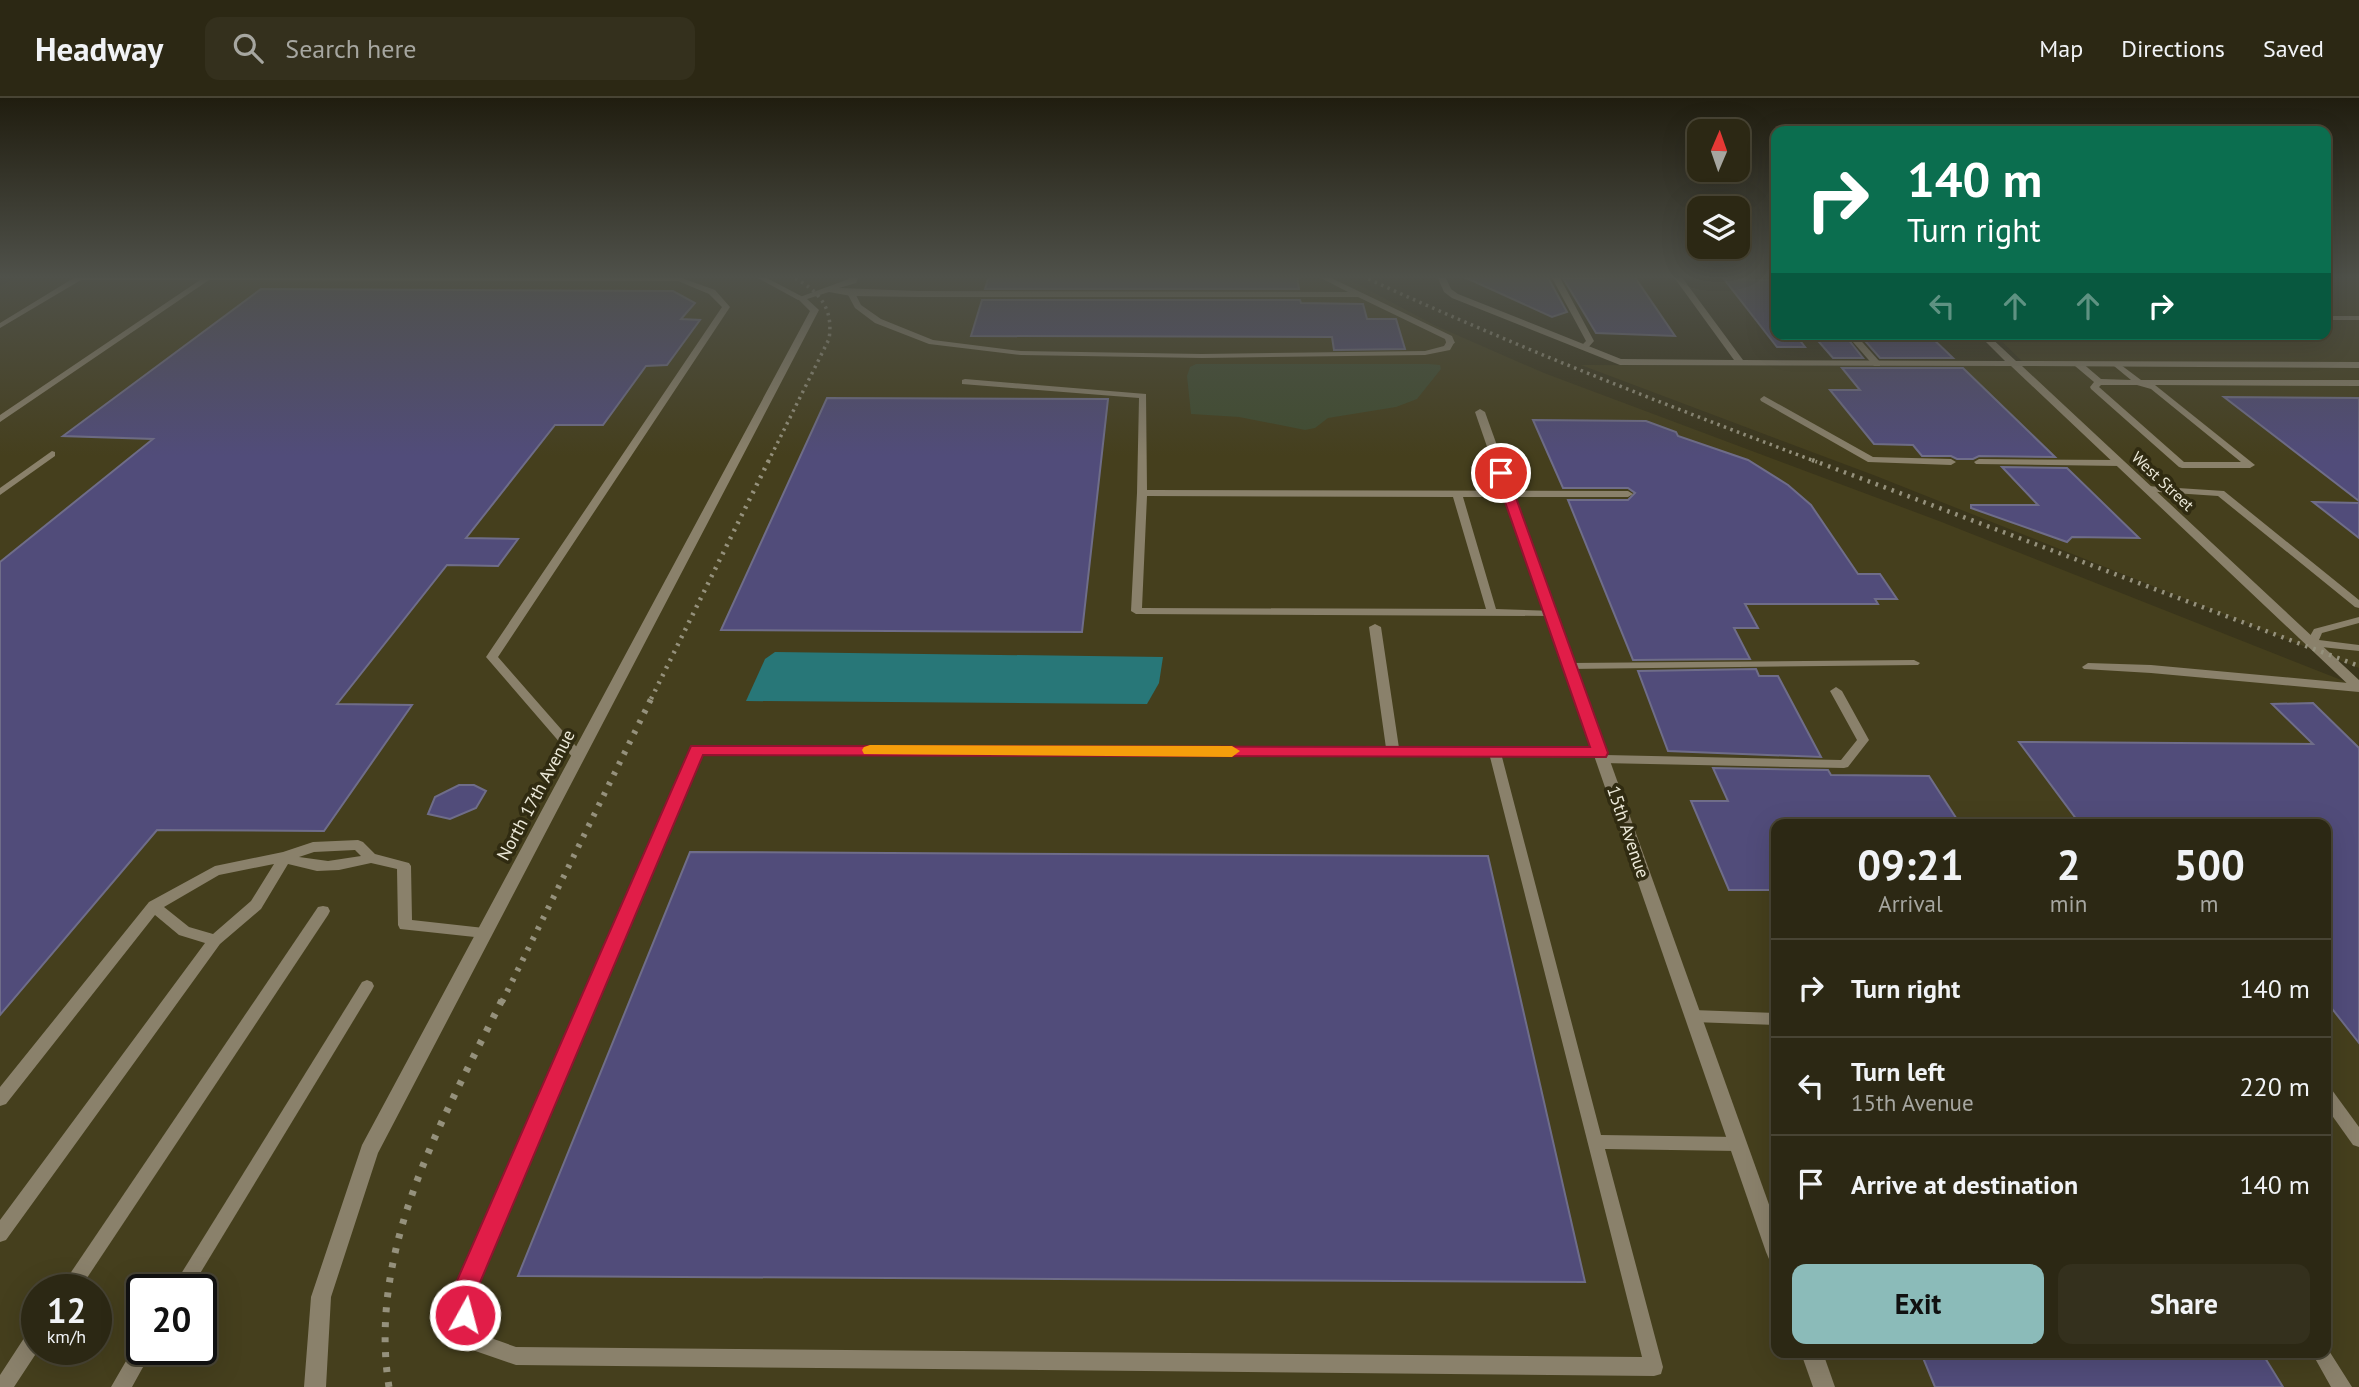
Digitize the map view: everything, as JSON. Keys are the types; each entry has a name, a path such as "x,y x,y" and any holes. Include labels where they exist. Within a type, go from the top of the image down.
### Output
{"street":[{"name":"North 17th Avenue","path":"315,1387 321,1297 369,1151 801,336"},
{"path":"1446,336 1450,338 1450,343"},
{"path":"1554,336 1620,362 2359,365"},
{"path":"1721,336 1741,363"},
{"name":"West Street","path":"1988,340 2359,687"},
{"name":"15th Avenue","path":"1480,412 1771,1238"},
{"path":"1814,1358 1824,1387"}],"lane":[{"path":"0,419 123,336"},
{"path":"578,756 492,657 707,336"},
{"path":"917,336 932,342 1021,353 1202,356 1425,353 1447,348 1450,343"},
{"path":"1583,348 1590,341 1587,336"},
{"path":"1856,340 1877,363"},
{"path":"2078,364 2099,382 2359,383"},
{"path":"2099,382 2094,387 2182,465 2250,466 2154,387 2140,383 2117,364"},
{"path":"965,382 1143,396 1142,493 1136,611 1550,613"},
{"path":"1764,399 1871,460 1951,462"},
{"path":"0,492 52,454"},
{"path":"1979,462 2120,463"},
{"path":"2147,489 2221,492 2359,605"},
{"path":"1142,493 1628,494"},
{"path":"1457,494 1492,613"},
{"path":"2359,620 2318,631 2316,648 2359,648"},
{"path":"1375,627 1394,752"},
{"path":"1569,666 1914,663"},
{"path":"2088,667 2151,669 2359,687"},
{"path":"1495,752 1654,1367 516,1356 465,1338 464,1292 697,750 1495,752 1844,764 1863,740 1836,691"},
{"path":"0,1099 154,906 215,872 285,857 313,847 358,845 371,858"},
{"path":"285,857 303,866 344,866 371,858 404,866 405,925 484,933"},
{"path":"0,1234 215,940 256,905 285,857"},
{"path":"154,906 184,931 215,940"},
{"path":"79,1274 323,911"},
{"path":"190,1274 367,986"},
{"path":"1693,1016 1771,1019"},
{"path":"2331,1102 2359,1140"},
{"path":"1595,1142 1738,1144"},
{"path":"2324,1358 2342,1387"},
{"path":"3,1387 21,1360"},
{"path":"121,1387 134,1365"}],"shaded area":[{"path":"0,336 1460,336 1544,373 1939,521 2359,687 2359,1387 0,1387"},
{"path":"2331,336 2359,336 2359,668 1876,476 1581,365 2027,366 2000,340 2331,340"}],"green space":[{"path":"1196,364 1429,364 1440,365 1441,369 1417,399 1396,407 1328,418 1315,428 1305,430 1239,417 1191,414 1187,376 1190,367"}],"water":[{"path":"775,652 1163,657 1159,683 1147,704 746,701 765,659"}],"building":[{"path":"197,336 688,336 667,365 646,366 603,425 555,425 466,538 518,539 498,566 447,565 337,704 412,705 324,831 157,830 0,1015 0,562 153,439 63,436"},
{"path":"1026,336 1401,336 1405,349 1334,350 1332,337"},
{"path":"1772,340 1800,340 1805,347 1777,347"},
{"path":"1817,340 1849,340 1863,358 1833,358"},
{"path":"1864,340 1934,340 1953,358 1880,358"},
{"path":"1842,368 1963,368 2055,457 1979,456 1973,459 1957,459 1951,456 1922,456 1913,445 1874,444 1830,390 1860,390"},
{"path":"2224,397 2359,398 2359,501"},
{"path":"827,398 1108,399 1082,632 721,630"},
{"path":"1533,420 1646,421 1676,432 1678,436 1748,460 1788,485 1811,505 1858,574 1880,574 1897,599 1875,599 1878,604 1745,604 1758,628 1734,628 1750,659 1633,660 1568,500 1628,500 1635,493 1628,488 1563,488"},
{"path":"2002,467 2067,468 2139,538 2072,537 2067,542 1971,508 1971,505 2038,505"},
{"path":"2313,502 2359,503 2359,538"},
{"path":"1756,669 1759,676 1778,676 1821,757 1668,751 1638,671"},
{"path":"2313,703 2359,748 2359,1043 2331,1007 2331,819 2076,819 2019,742 2313,744 2272,704"},
{"path":"1713,768 1828,770 1831,775 1929,776 1957,819 1771,819 1771,890 1729,890 1691,801 1728,801"},
{"path":"459,785 474,785 486,791 476,808 450,819 428,814 435,797"},
{"path":"690,852 1488,856 1585,1282 518,1276"},
{"path":"1923,1358 2265,1358 2283,1387 1935,1387"}],"railway":[{"path":"768,462 829,336"},
{"path":"1499,336 1817,462"},
{"path":"651,699 769,460"},
{"path":"1812,460 2359,666"},
{"path":"502,1002 652,697"},
{"path":"389,1387 385,1335 389,1285 400,1235 415,1186 435,1138 502,1000"}],"slow traffic":[{"path":"870,750 1232,751"}],"route":[{"path":"465,1315 464,1292 697,750 1600,753 1501,473"}]}
